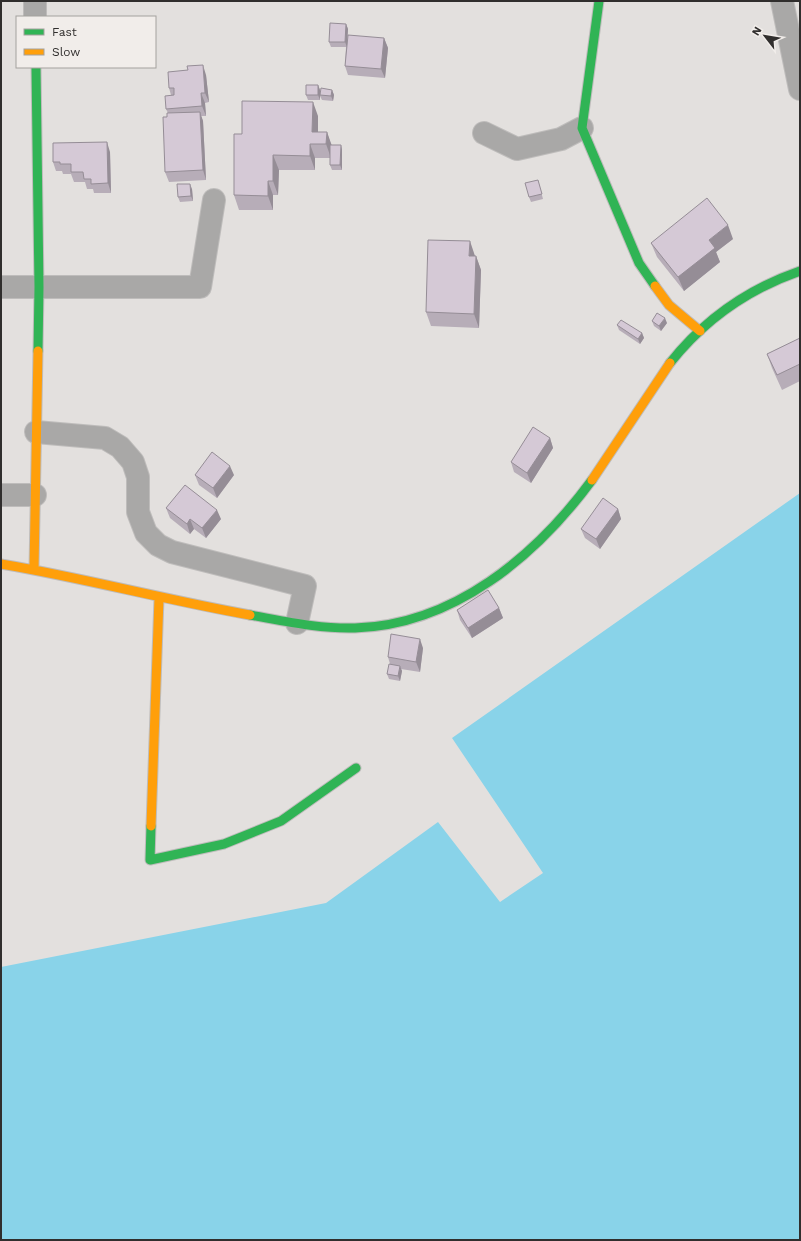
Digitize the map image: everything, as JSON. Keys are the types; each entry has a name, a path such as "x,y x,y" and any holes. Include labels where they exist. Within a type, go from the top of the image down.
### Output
{"street":[{"path":"35,1 35,16"},
{"path":"599,1 582,128 639,263 669,305 700,331"},
{"path":"782,1 800,89"},
{"path":"34,569 39,287 36,68"},
{"path":"484,134 516,149 561,139 582,128"},
{"path":"1,287 200,287 214,200"},
{"path":"1,564 34,569 159,598 317,627 372,626 425,615 476,592 521,560 582,495 671,362 700,331 739,300 782,276 800,271"},
{"path":"36,432 104,438 120,448 133,462 138,477 138,512 146,533 158,545 172,552 305,586 298,623"},
{"path":"1,494 35,495"},
{"path":"159,598 150,860 224,844 281,821 356,768"}],"water":[{"path":"800,493 800,1240 1,1240 1,967 326,903 438,822 500,902 543,873 452,738"}],"building":[{"path":"330,23 346,24 345,42 329,42"},
{"path":"348,35 384,38 381,69 345,66"},
{"path":"203,65 205,93 201,93 202,106 166,109 165,96 174,95 174,88 169,88 168,72 188,70 187,66"},
{"path":"306,85 318,85 318,95 306,95"},
{"path":"321,88 332,90 331,96 320,95"},
{"path":"242,101 313,102 312,132 327,132 326,144 310,144 310,156 273,155 273,181 268,181 268,196 234,195 234,134 242,134"},
{"path":"200,112 203,170 165,172 163,117 167,117 167,113"},
{"path":"107,142 108,183 91,184 91,179 84,179 83,172 71,172 71,164 60,164 60,162 53,162 53,143"},
{"path":"330,145 341,145 340,165 330,165"},
{"path":"538,180 542,194 529,197 525,183"},
{"path":"177,184 190,184 191,196 178,197"},
{"path":"707,198 728,225 709,240 715,248 678,277 651,243"},
{"path":"428,240 470,241 469,256 476,256 474,314 426,312"},
{"path":"657,313 665,318 659,326 652,321"},
{"path":"621,320 642,333 638,339 617,325"},
{"path":"800,338 800,364 777,375 767,354"},
{"path":"533,427 550,438 527,473 511,462"},
{"path":"212,452 230,466 213,488 195,475"},
{"path":"185,485 217,510 202,528 190,519 187,524 166,508"},
{"path":"603,498 618,509 596,539 581,529"},
{"path":"488,590 499,608 468,628 457,610"},
{"path":"391,634 420,639 416,662 388,657"},
{"path":"389,664 400,666 398,676 387,674"}],"traffic: fast":[{"path":"599,1 582,128 639,263 655,286"},
{"path":"36,68 39,287 38,351"},
{"path":"670,363 697,333 728,308 763,287 800,271"},
{"path":"250,615 315,626 355,628 391,624 426,614 459,600 490,581 519,559 545,535 570,508 592,480"},
{"path":"151,826 150,860 224,844 281,821 356,768"}],"traffic: slow":[{"path":"655,286 669,305 700,331"},
{"path":"34,569 38,351"},
{"path":"592,480 670,363"},
{"path":"1,564 250,615"},
{"path":"151,826 159,598"}]}
